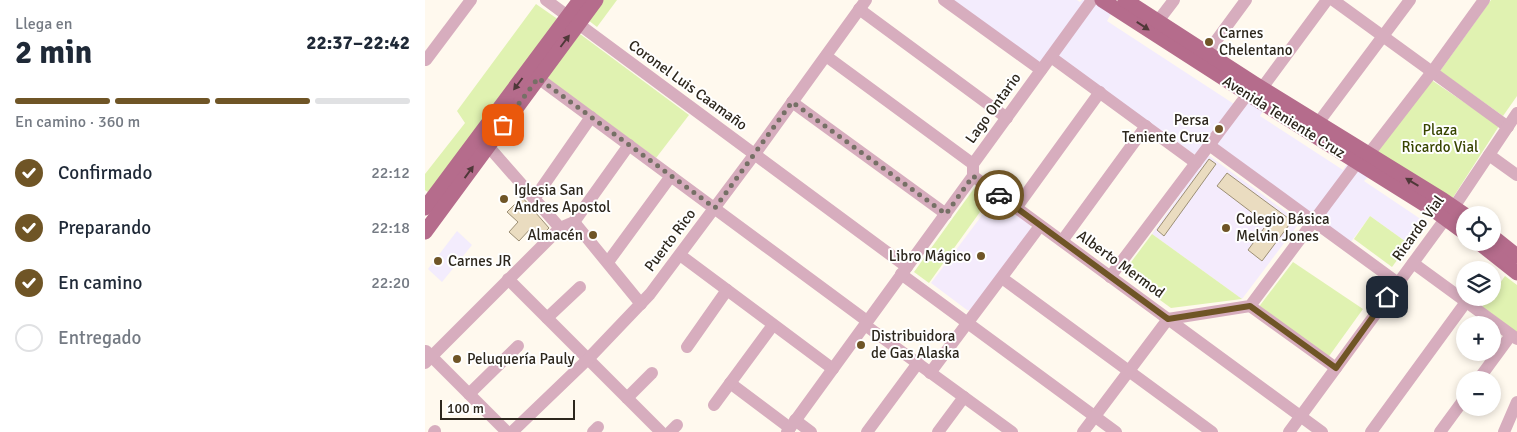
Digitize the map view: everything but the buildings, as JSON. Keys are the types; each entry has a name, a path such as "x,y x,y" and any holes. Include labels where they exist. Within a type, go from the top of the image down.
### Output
{"main road":[{"path":"430,205 487,146 538,78 573,20 580,0"},
{"path":"425,232 430,205 573,20 596,0"},
{"name":"Avenida Teniente Cruz","path":"1102,0 1317,123 1363,159"},
{"name":"Avenida Teniente Cruz","path":"1125,0 1207,53 1255,89 1363,159 1455,214"},
{"path":"1501,243 1517,256"},
{"path":"1489,251 1517,273"}],"street":[{"path":"426,60 471,0"},
{"name":"Coronel Luis Caamaño","path":"546,0 754,155 968,323 1116,432"},
{"path":"943,0 1041,70"},
{"name":"Lago Ontario","path":"791,427 946,214 1007,118 1092,0"},
{"path":"1158,21 1174,0"},
{"path":"1207,53 1246,0"},
{"path":"1110,277 1209,145 1327,0"},
{"path":"1333,0 1508,127"},
{"path":"1317,123 1410,0"},
{"path":"1083,432 1168,319 1250,306 1314,221 1432,72 1483,0"},
{"path":"863,5 1007,118"},
{"name":"Puerto Rico","path":"512,432 641,304 715,208 863,5"},
{"name":"Alberto Mermod","path":"826,56 973,170 1016,208 1322,432"},
{"path":"1051,56 1196,163"},
{"path":"538,78 715,208 1010,431"},
{"path":"1016,208 1100,92"},
{"path":"792,102 946,214"},
{"name":"Ricardo Vial","path":"1289,432 1413,263 1455,214 1489,154 1517,113"},
{"path":"534,199 591,117"},
{"path":"1062,241 1146,126"},
{"path":"507,432 427,356 560,228 574,222 629,145"},
{"path":"1209,145 1398,283"},
{"path":"487,146 560,228"},
{"path":"1489,154 1517,175"},
{"path":"608,262 671,176"},
{"path":"574,222 641,304"},
{"path":"931,373 1040,226"},
{"path":"680,255 833,369"},
{"path":"1413,263 1456,295"},
{"path":"1001,278 1212,432"},
{"path":"509,279 661,432"},
{"path":"547,318 580,287"},
{"path":"687,347 727,290"},
{"path":"1250,306 1336,368"},
{"path":"1371,432 1463,306"},
{"path":"1471,306 1514,337 1486,371"},
{"path":"714,405 773,325"},
{"path":"469,394 518,346"},
{"path":"867,432 918,363"},
{"path":"627,398 652,373"},
{"path":"730,383 791,427 811,432"},
{"path":"938,432 964,397"},
{"path":"1504,432 1517,402"},
{"path":"1440,432 1456,410"}],"shaded area":[{"name":"Persa Teniente Cruz","path":"953,0 1077,0 1080,2 1082,0 1090,0 1111,14 1107,21 1234,104 1240,95 1263,111 1260,116 1343,170 1347,164 1368,177 1364,181 1425,222 1409,244 1370,216 1350,243 1211,142 1198,157 1056,55 1046,68"},
{"name":"Colegio Básica Melvin Jones","path":"1208,155 1300,222 1242,299 1152,234"},
{"name":"Libro Mágico","path":"995,198 1029,223 1031,229 971,310 967,310 931,283"},
{"path":"457,231 472,245 442,282 428,269"}],"green space":[{"path":"603,0 617,0 597,27 588,20"},
{"path":"1491,0 1517,0 1517,96 1503,116 1440,71"},
{"path":"536,4 559,20 429,193 425,190 425,174 465,123 457,111"},
{"path":"580,34 689,115 656,158 546,78"},
{"name":"Plaza Ricardo Vial","path":"1430,79 1499,126 1452,199 1376,153"},
{"path":"975,187 990,198 929,283 914,272"},
{"path":"1370,216 1409,244 1392,267 1354,239"},
{"path":"1152,234 1242,299 1171,308 1123,273"},
{"path":"1293,262 1363,309 1327,359 1258,308"},
{"path":"1505,276 1517,285 1517,335 1501,323 1501,316 1492,316 1481,308 1483,306 1501,306 1501,282"}],"way so far":[{"path":"503,125 538,78 715,208 792,102 946,214 973,176 999,195"}],"place":[{"name":"Carnes Chelentano","path":"1209,42"},
{"name":"Persa Teniente Cruz","path":"1219,129"},
{"name":"Iglesia San Andres Apostol","path":"504,199"},
{"name":"Colegio Básica Melvin Jones","path":"1226,228"},
{"name":"Almacén","path":"593,235"},
{"name":"Libro Mágico","path":"981,256"},
{"name":"Carnes JR","path":"438,261"},
{"name":"Distribuidora de Gas Alaska","path":"861,345"},
{"name":"Peluquería Pauly","path":"457,359"}],"route":[{"path":"999,195 1168,319 1250,306 1336,368 1387,297"}]}
